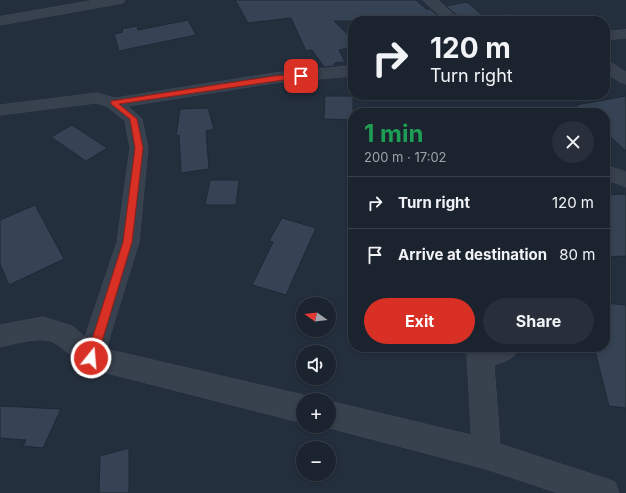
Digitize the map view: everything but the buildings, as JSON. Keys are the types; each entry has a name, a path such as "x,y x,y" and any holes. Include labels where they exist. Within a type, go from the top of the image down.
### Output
{"street":[{"path":"0,22 118,0"},
{"path":"430,0 448,16"},
{"path":"610,36 626,34"},
{"path":"610,68 626,79"},
{"path":"114,103 274,78 348,71"},
{"path":"0,110 97,98 114,103 133,119 139,148 128,242 91,358"},
{"path":"610,173 626,181"},
{"path":"610,183 626,181"},
{"path":"0,336 44,328 63,334 91,358 296,407"},
{"path":"486,454 480,352 499,352"},
{"path":"336,417 486,454 602,492"}],"route":[{"path":"91,358 128,242 139,148 133,119 114,103 274,78 301,76"}]}
